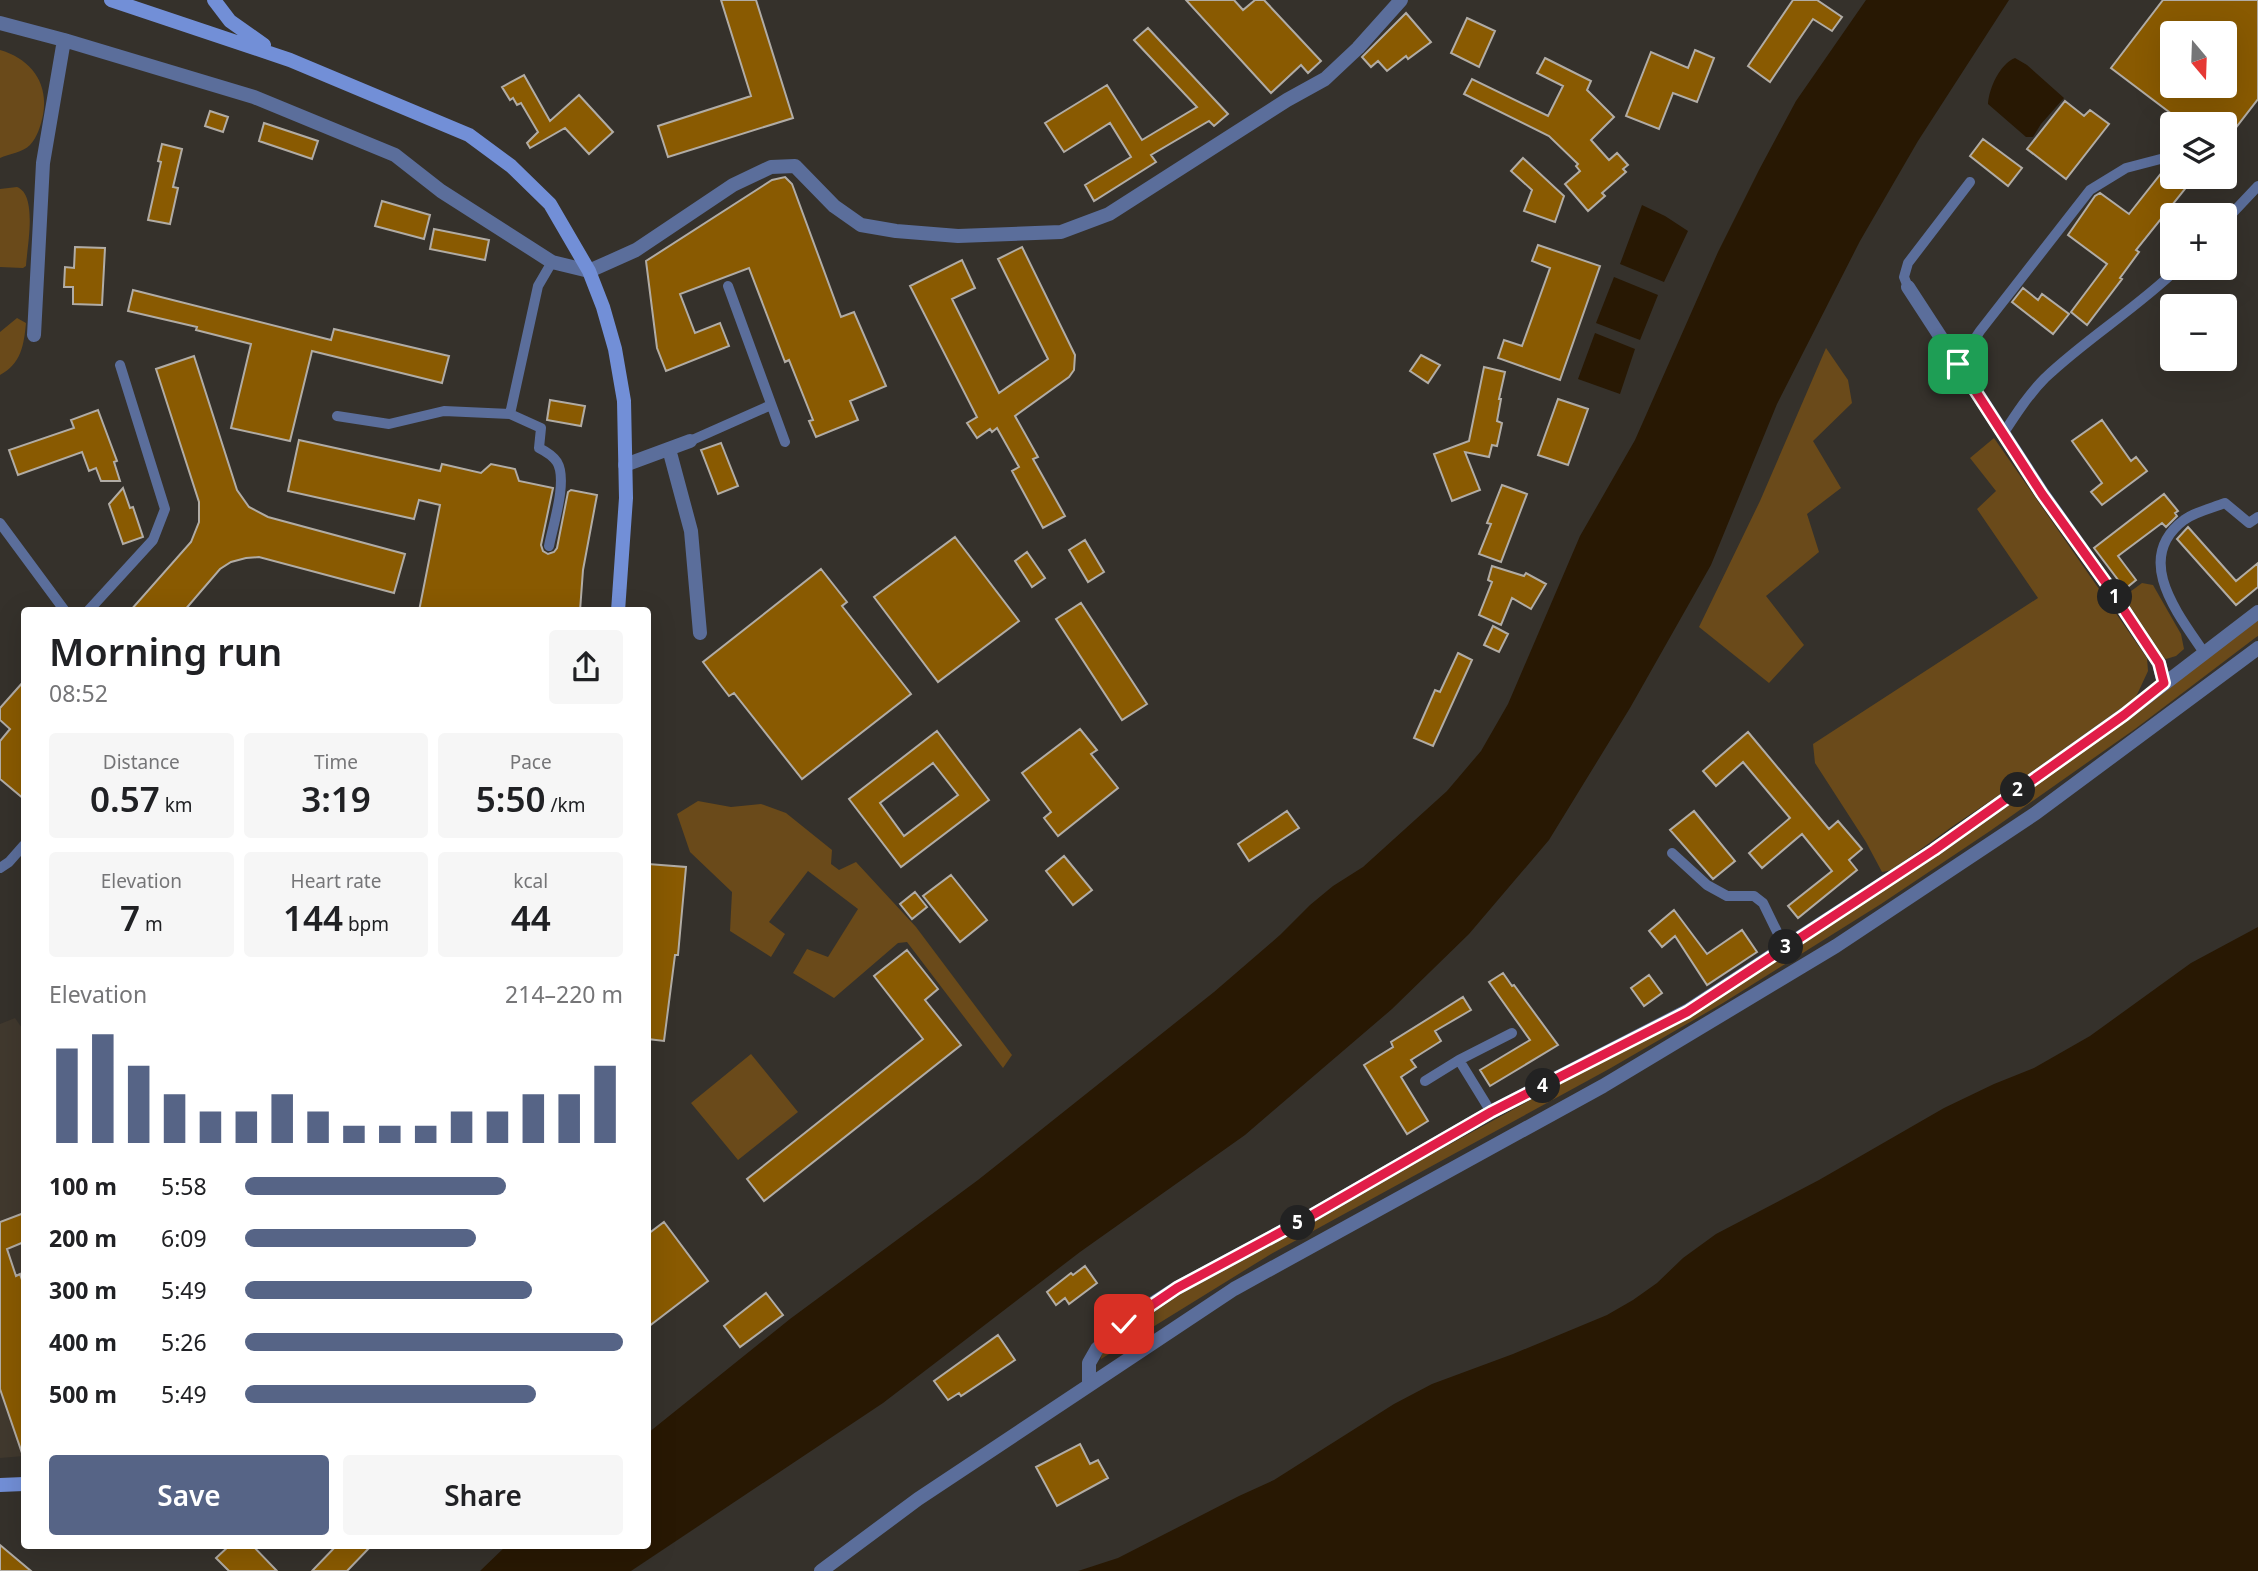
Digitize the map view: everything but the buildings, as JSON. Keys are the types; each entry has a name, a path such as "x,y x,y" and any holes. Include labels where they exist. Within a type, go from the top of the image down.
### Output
{"main road":[{"path":"111,0 290,60 469,135 511,166 550,204 589,271 603,307 615,349 624,401 626,498 618,607"},
{"path":"214,0 230,22 290,60"},
{"path":"0,1485 21,1484"}],"street":[{"path":"0,23 254,97 395,155 441,191 552,262 589,271 636,250 733,185 771,167 795,166 834,206 861,225 958,236 1061,232 1109,214 1287,100 1325,79 1358,48 1401,0"},
{"path":"34,335 43,163 64,40"},
{"path":"1908,287 2042,494 2159,663 2164,683"},
{"path":"625,465 690,441"},
{"path":"669,449 691,531 700,633"},
{"path":"1089,1384 1089,1363 1097,1349 1141,1311 1177,1288 1309,1217 1491,1112 1687,1012 1934,850 2124,715 2258,612"},
{"path":"821,1571 918,1499 1234,1289 1604,1086 1836,946 2036,813 2258,648"}],"lane":[{"path":"1958,364 1980,331 2090,190 2126,168 2160,159"},
{"path":"1908,287 1904,278 1909,262 1970,182"},
{"path":"2237,208 2258,186"},
{"path":"510,414 538,286 552,262"},
{"path":"2003,434 2022,404 2046,378 2166,280"},
{"path":"728,286 785,442"},
{"path":"93,607 153,540 165,509 120,365"},
{"path":"690,441 771,405"},
{"path":"337,416 389,424 444,411 510,414 541,428 539,448 557,462 561,486 549,546"},
{"path":"2205,654 2166,592 2160,552 2167,536 2185,518 2225,503 2249,523 2258,517"},
{"path":"0,523 62,607"},
{"path":"0,868 21,848"},
{"path":"1672,853 1707,885 1727,896 1754,896 1763,904 1785,948"},
{"path":"1424,1081 1459,1059 1512,1032"},
{"path":"1459,1059 1491,1112"}],"shaded area":[{"path":"1866,0 2009,0 1918,141 1860,241 1777,404 1711,565 1630,708 1549,840 1469,934 1392,1009 1245,1135 1080,1252 883,1403 631,1571 480,1571 503,1549 651,1549 651,1431 790,1319 978,1180 1214,992 1310,905 1363,867 1447,791 1481,751 1508,704 1580,536 1635,440 1718,252 1796,101"},
{"path":"0,50 21,59 29,66 40,83 44,103 37,135 30,145 0,158"},
{"path":"2015,58 2027,65 2064,98 2033,137 2026,137 1988,104 1996,77 2005,65"},
{"path":"17,187 27,200 29,211 26,266 0,267 0,189"},
{"path":"1642,205 1688,231 1664,282 1620,264"},
{"path":"1614,277 1658,295 1640,340 1596,323"},
{"path":"17,318 26,323 22,346 17,360 0,375 0,332"},
{"path":"1595,333 1635,349 1620,394 1578,379"},
{"path":"1826,348 1848,380 1852,403 1813,441 1841,488 1807,514 1819,552 1766,596 1804,645 1769,683 1699,627 1760,501"},
{"path":"1994,438 2147,658 2148,671 2135,699 2099,728 1892,870 1882,872 1815,763 1813,744 2038,598 1977,509 1996,491 1970,458"},
{"path":"2142,583 2153,585 2181,634 2184,649 2176,656 2166,659 2153,650 2123,597"},
{"path":"2258,614 2258,636 2135,729 1881,904 1723,1003 1609,1069 1271,1254 1101,1359 1103,1347 1213,1272 1669,1024 1786,952"},
{"path":"698,801 731,807 761,804 786,813 832,850 831,864 839,870 856,862 916,927 1012,1055 1003,1068 907,942 898,943 834,998 793,973 807,949 828,957 858,909 808,871 769,922 785,934 771,957 730,931 732,892 690,852 677,814"},
{"path":"2258,927 2258,1571 1078,1571 1118,1558 1274,1480 1394,1404 1432,1384 1607,1315 1657,1283 1683,1258 1716,1234 1819,1180 1944,1108 2034,1068 2090,1036 2191,963"},
{"path":"15,1018 21,1027 21,1456 0,1458 0,1024"},
{"path":"751,1054 798,1112 738,1160 691,1103"}],"route":[{"path":"1124,1324 1177,1288 1309,1217 1491,1112 1687,1012 1934,850 2124,715 2164,683 2159,663 2042,494 1958,364"}]}
